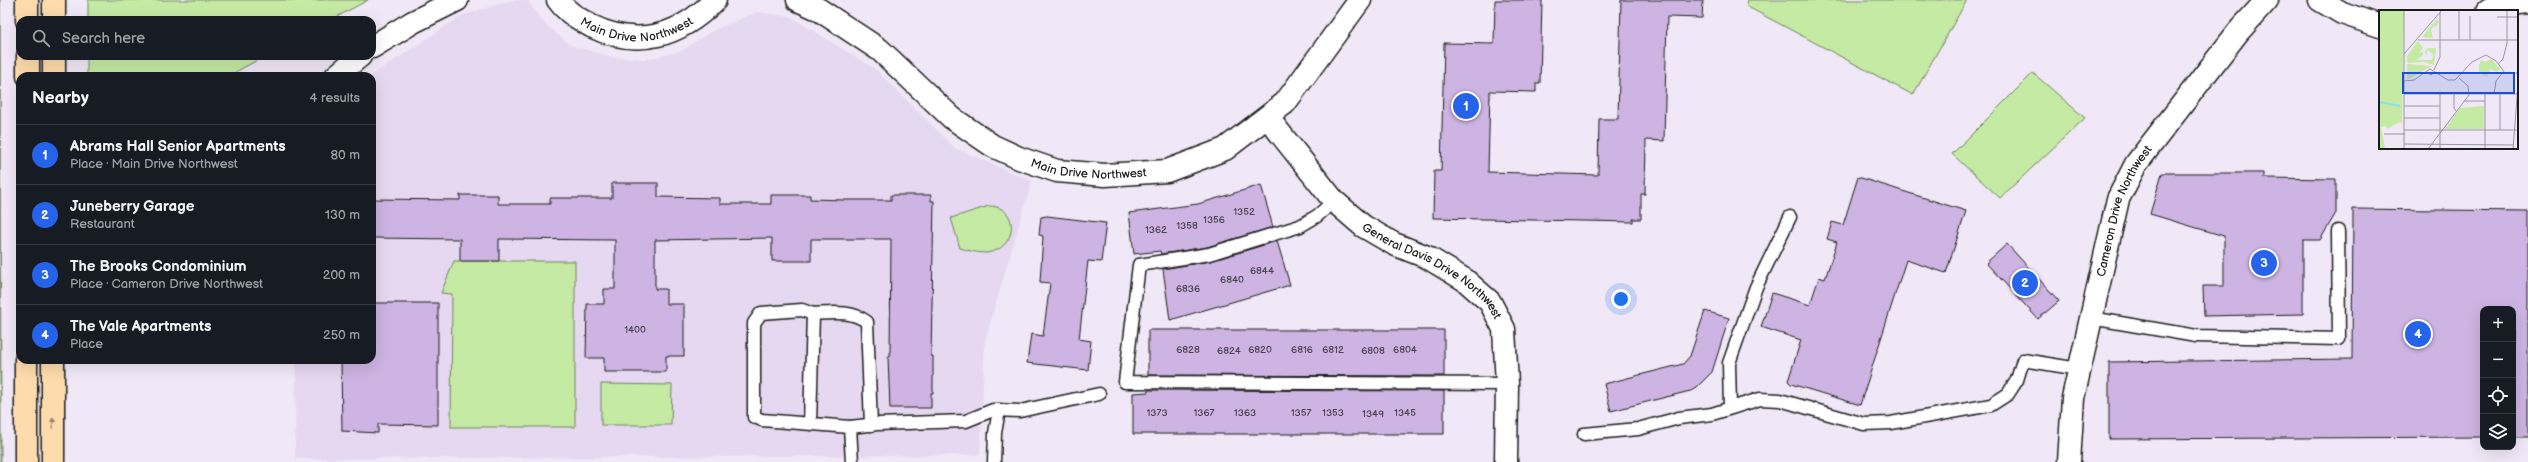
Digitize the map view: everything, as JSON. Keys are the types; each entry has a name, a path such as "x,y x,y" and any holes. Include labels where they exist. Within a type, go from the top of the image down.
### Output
{"main road":[{"path":"27,0 27,16"},
{"path":"54,0 54,16"},
{"path":"28,60 28,72"},
{"path":"54,60 54,72"},
{"path":"26,364 26,462"},
{"path":"53,364 53,462"}],"street":[{"path":"376,45 413,22 458,0"},
{"name":"Main Drive Northwest","path":"558,0 571,16 596,28 622,37 641,38 669,33 685,26 715,0"},
{"name":"Main Drive Northwest","path":"798,0 818,9 880,50 968,130 1010,154 1057,170 1105,176 1167,171 1225,149 1268,118 1285,103 1360,0"},
{"name":"Cameron Drive Northwest","path":"2069,462 2073,398 2116,206 2126,181 2152,143 2238,32 2267,0"},
{"path":"2320,0 2347,16 2379,26"},
{"path":"2495,5 2528,2"},
{"path":"341,72 355,60"},
{"name":"General Davis Drive Northwest","path":"1268,118 1334,201 1376,233 1394,244 1427,257 1465,280 1490,302 1504,329 1507,384 1506,462"}],"lane":[{"path":"1334,201 1317,216 1300,226 1209,254 1139,265 1125,382 1507,384"},
{"path":"1730,408 1729,363 1756,287 1790,217"},
{"path":"2091,318 2196,336 2339,339 2338,231"},
{"path":"871,424 868,322 859,316 834,313 813,314 802,310 761,313 754,323 754,417 762,420 850,427 871,424 966,421 994,410 1020,412 1099,394"},
{"path":"810,424 813,314"},
{"path":"1584,434 1638,430 1679,418 1712,414 1760,399 1780,400 1846,420 1877,425 1991,405 2008,394 2017,380 2023,360 2080,369"},
{"path":"994,462 995,433 999,410"},
{"path":"850,427 852,462"}],"shaded area":[{"path":"513,0 527,0 541,20 570,45 611,57 648,59 681,51 712,31 757,12 791,17 875,69 955,148 1032,181 985,340 980,455 295,459 296,364 376,364 376,72 463,15"}],"green space":[{"path":"0,0 1,462 0,462"},
{"path":"88,0 368,0 338,16 88,16"},
{"path":"1748,0 1967,0 1913,95 1746,6"},
{"path":"87,60 258,60 235,72 87,72"},
{"path":"2033,73 2085,118 2000,198 1952,154"},
{"path":"989,206 999,208 1007,213 1010,220 1011,229 1009,237 1004,245 996,250 985,253 960,248 951,218"},
{"path":"454,261 575,261 575,427 451,427 452,294 441,293"},
{"path":"601,384 672,385 671,425 601,425"}],"building":[{"path":"1495,0 1542,0 1540,83 1536,83 1536,92 1490,91 1488,172 1598,175 1599,119 1618,119 1621,0 1703,0 1702,18 1667,17 1664,141 1646,140 1645,194 1641,194 1641,219 1633,219 1633,222 1433,218 1434,171 1441,171 1444,43 1494,44"},
{"path":"2162,173 2264,173 2264,178 2336,179 2336,213 2320,240 2303,240 2303,314 2204,316 2203,286 2224,286 2224,236 2150,214"},
{"path":"1858,177 1966,211 1946,273 1906,260 1860,405 1791,384 1788,381 1801,340 1761,327 1772,293 1810,305 1819,277 1825,279 1837,242 1827,239 1832,222 1843,225"},
{"path":"612,183 658,183 658,197 720,198 720,204 771,204 771,195 810,195 810,199 891,200 891,195 931,195 931,201 934,201 931,356 933,356 933,393 931,393 931,408 890,408 888,357 890,357 891,239 811,239 811,261 772,261 772,238 655,240 655,289 666,289 666,304 684,304 684,356 666,356 666,372 604,372 604,358 586,358 587,304 604,304 604,289 615,289 615,240 499,239 499,261 460,261 460,239 376,238 376,199 460,200 460,195 498,195 498,204 550,204 550,198 612,198"},
{"path":"1261,185 1273,227 1207,247 1161,254 1160,251 1134,254 1129,213 1198,204"},
{"path":"2353,209 2528,211 2528,437 2516,437 2516,306 2480,306 2480,437 2109,439 2109,362 2352,359"},
{"path":"1047,216 1106,223 1101,262 1088,261 1079,339 1091,341 1088,370 1027,363 1031,334 1043,336 1050,283 1040,282 1043,236 1039,235 1041,217"},
{"path":"1277,241 1290,285 1170,320 1163,269 1211,261"},
{"path":"2007,244 2059,301 2038,319 1986,263"},
{"path":"376,303 438,303 438,425 378,424 378,433 342,431 341,364 376,364"},
{"path":"1705,311 1729,318 1712,372 1694,390 1611,411 1604,384 1683,364 1690,356"},
{"path":"1148,330 1444,330 1444,376 1148,375"},
{"path":"1148,390 1444,391 1444,434 1133,434 1133,393 1148,392"}],"place":[{"name":"Abrams Hall Senior Apartments","path":"1466,106"},
{"name":"The Brooks Condominium","path":"2264,263"},
{"name":"Juneberry Garage","path":"2025,283"},
{"name":"The Vale Apartments","path":"2418,334"}]}
